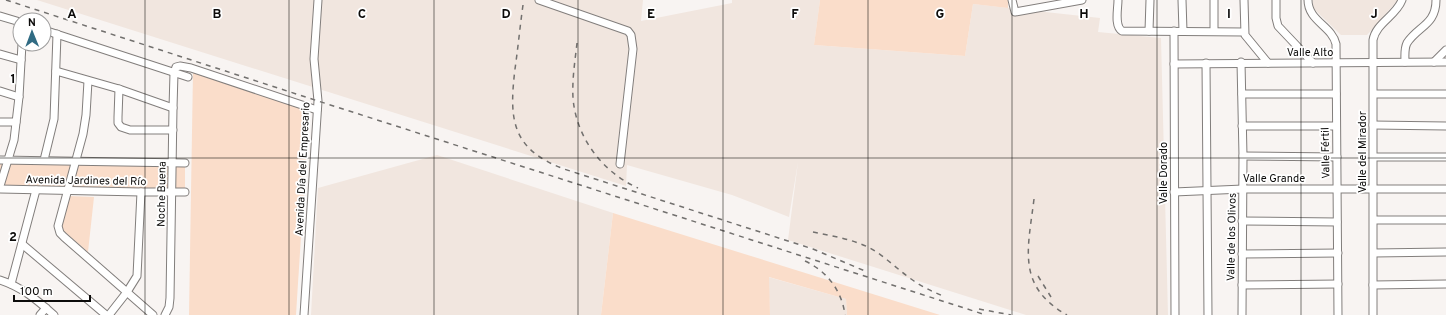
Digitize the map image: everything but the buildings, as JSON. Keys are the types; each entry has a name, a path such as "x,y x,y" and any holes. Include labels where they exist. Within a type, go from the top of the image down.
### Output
{"street":[{"name":"Avenida Día del Empresario","path":"304,315 318,102 314,59 318,0"},
{"path":"539,0 628,31 632,35 633,49 620,164"},
{"path":"1012,0 1015,12 1082,0"},
{"path":"1118,0 1118,25 1122,31 1244,32"},
{"path":"1150,0 1150,31"},
{"path":"1182,0 1182,31"},
{"path":"1214,0 1214,31"},
{"path":"1244,0 1244,32 1247,39 1268,63"},
{"path":"1276,0 1276,18 1278,26 1313,63"},
{"name":"Valle Fértil","path":"1308,0 1308,8 1312,14 1335,40 1337,62 1336,126 1338,315"},
{"name":"Valle del Mirador","path":"1373,315 1374,35 1375,31 1399,6 1402,0"},
{"path":"1405,62 1405,49 1407,43 1432,17 1436,0"},
{"path":"0,16 12,20"},
{"name":"Valle Dorado","path":"1174,31 1175,315"},
{"path":"52,32 188,77"},
{"path":"44,160 54,118 57,34"},
{"path":"1434,62 1446,50"},
{"path":"0,188 14,140 19,97 22,52"},
{"path":"0,54 21,60"},
{"name":"Valle Alto","path":"1174,64 1241,62 1446,62"},
{"name":"Valle de los Olivos","path":"1241,62 1243,156 1242,315"},
{"path":"1206,63 1208,315"},
{"path":"174,73 178,66 184,66 317,110"},
{"path":"56,71 119,89 173,108"},
{"name":"Noche Buena","path":"165,315 169,307 170,298 174,73"},
{"path":"88,81 84,134 58,226 60,232 153,315"},
{"path":"119,89 118,123 121,127 130,130 173,130"},
{"path":"0,91 19,97"},
{"path":"1242,94 1336,94"},
{"path":"1374,94 1446,94"},
{"path":"0,122 16,122"},
{"path":"1373,125 1446,126"},
{"path":"1242,126 1336,126"},
{"path":"1243,156 1337,158"},
{"path":"1374,157 1446,157"},
{"path":"0,160 185,163"},
{"name":"Avenida Jardines del Río","path":"0,188 67,191 185,192"},
{"name":"Valle Grande","path":"1174,192 1243,190 1446,189"},
{"path":"11,284 36,190"},
{"path":"109,315 136,281 138,272 141,192"},
{"path":"1374,220 1446,220"},
{"path":"1242,221 1337,222"},
{"path":"22,244 106,315"},
{"path":"1374,253 1446,252"},
{"path":"1242,254 1338,253"},
{"path":"0,280 11,284 34,297 54,315"},
{"path":"1242,285 1338,284"},
{"path":"1373,285 1446,284"},
{"path":"40,315 46,308"}],"shaded area":[{"path":"37,0 643,0 641,21 732,3 732,0 820,0 814,45 965,56 973,4 1100,18 1098,32 1161,38 1168,315 1026,315 788,240 798,162 789,217 732,195 627,165 626,186"},
{"path":"820,0 1008,0 1008,8 973,4 965,56 814,45"},
{"path":"1313,0 1398,0 1367,35 1341,35 1313,8"},
{"path":"193,71 309,110 296,315 189,315"},
{"path":"437,155 613,213 601,315 311,315 318,188"},
{"path":"0,160 185,163 185,192 0,189"},
{"path":"69,196 94,197 88,252 61,229"},
{"path":"613,213 940,315 847,315 846,299 769,277 770,315 601,315"},
{"path":"768,277 846,299 847,315 770,315"}],"railway":[{"path":"6,0 986,315"},
{"path":"523,5 513,87 513,103 517,130 524,142 533,152 546,161 564,169 813,249 865,271"},
{"path":"577,43 573,77 573,98 579,126 593,152 602,163 613,173 638,188"},
{"path":"1034,199 1029,234 1029,265 1039,292 1051,304 1067,315"},
{"path":"813,232 835,236 870,248 908,277 929,290 945,297"},
{"path":"805,261 813,265 827,276 841,298 845,315"},
{"path":"1038,276 1051,297"},
{"path":"979,309 1011,315"}]}
